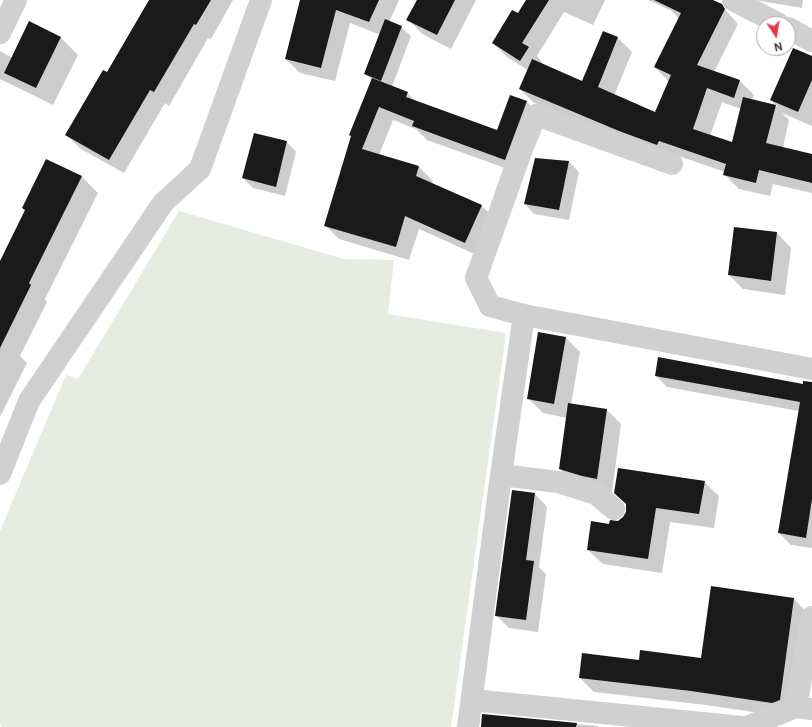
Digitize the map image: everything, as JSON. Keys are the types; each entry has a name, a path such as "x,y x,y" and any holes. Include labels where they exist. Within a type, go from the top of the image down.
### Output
{"street":[{"path":"0,33 16,0"},
{"path":"0,474 29,401 163,204 200,169 261,0"},
{"path":"732,0 763,16"},
{"path":"796,32 812,41"},
{"path":"672,164 536,115 476,278 490,306 524,315 812,369"},
{"path":"468,727 524,315"},
{"path":"502,475 558,482 596,494 614,509"},
{"path":"747,727 804,708 812,617"},
{"path":"472,700 742,727"}],"shaded area":[{"path":"179,211 344,259 394,260 388,314 506,333 451,727 2,727 0,722 0,531 66,375 78,379"}],"building":[{"path":"149,0 211,0 196,25 194,24 154,92 150,90 109,160 65,135 103,70 107,72"},
{"path":"300,0 379,0 369,22 336,10 321,68 285,59"},
{"path":"417,0 455,0 437,35 406,20"},
{"path":"526,0 549,0 522,43 529,47 520,61 492,43 512,10 518,13"},
{"path":"654,0 713,0 722,4 725,9 697,65 740,80 734,98 707,88 693,129 732,142 743,97 776,105 766,143 812,154 812,183 759,170 756,183 723,175 726,164 659,141 657,145 619,131 519,89 532,59 582,81 603,31 618,37 598,87 655,112 671,75 654,67 681,13"},
{"path":"385,19 402,26 381,81 364,74"},
{"path":"29,21 61,37 36,88 4,73"},
{"path":"796,49 812,56 812,80 798,112 770,100 789,56 796,56"},
{"path":"372,78 408,92 406,97 497,130 510,95 527,101 505,160 412,126 414,121 379,107 362,149 419,166 416,176 482,205 465,243 405,216 396,247 324,226 351,136 349,135"},
{"path":"254,133 287,141 276,187 242,178"},
{"path":"535,158 569,161 559,210 524,204"},
{"path":"46,159 82,176 29,283 31,285 0,348 0,261 25,210 22,208"},
{"path":"734,227 777,232 771,281 728,275"},
{"path":"538,332 566,337 554,404 527,399"},
{"path":"658,357 803,384 803,381 812,382 812,499 806,538 778,533 800,402 655,376"},
{"path":"568,403 607,409 597,479 559,469"},
{"path":"618,468 705,481 699,514 656,508 648,559 587,550 591,521 609,524 610,520 618,521 626,512 626,504 614,493"},
{"path":"512,490 535,493 526,560 534,561 526,620 495,616"},
{"path":"711,586 794,598 780,700 772,703 691,691 579,678 582,653 639,660 640,650 701,658"},
{"path":"482,714 577,723 576,727 481,727"}]}
